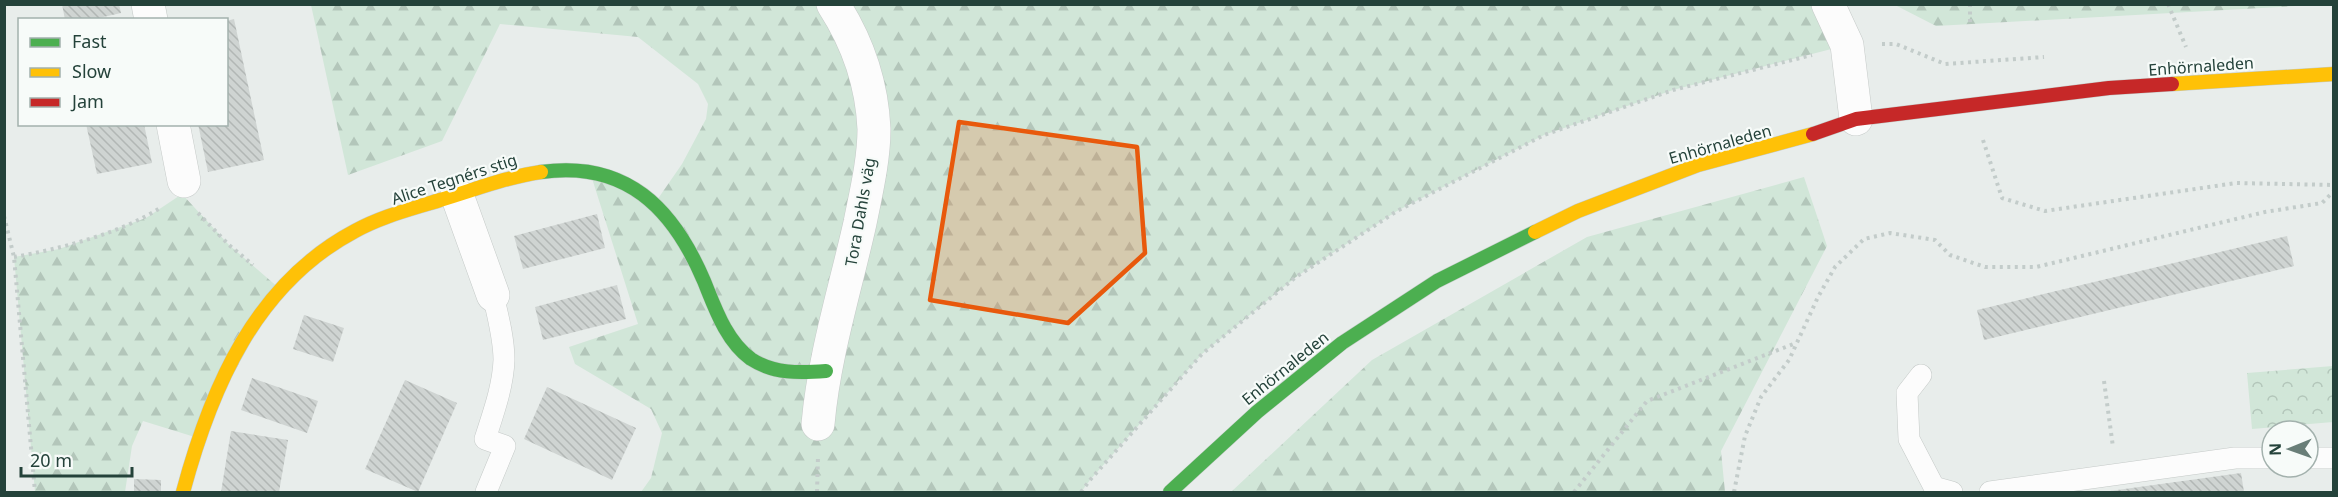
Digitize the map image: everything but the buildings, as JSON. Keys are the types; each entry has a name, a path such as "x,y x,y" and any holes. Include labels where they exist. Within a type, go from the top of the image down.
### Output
{"street":[{"name":"Tora Dahls väg","path":"818,424 826,371 868,187 874,129 866,72 846,24 833,4"},
{"path":"1828,4 1847,45 1856,119"},
{"name":"Enhörnaleden","path":"1170,492 1257,412 1341,344 1437,281 1578,211 1698,165 1795,140 1856,119 2109,88 2334,74"},
{"path":"173,126 188,194"},
{"name":"Alice Tegnérs stig","path":"183,492 207,409 225,369 268,302 293,273 322,250 356,230 507,177 550,169 590,172 618,180 637,189 671,221 700,273 714,311 727,335 744,352 762,365 778,371 798,374 826,371"},
{"path":"457,195 493,295"}],"lane":[{"path":"486,492 505,446 485,439 497,404 504,360 493,295"},
{"path":"1921,375 1907,393 1909,439 1934,487 1952,492"},
{"path":"1990,492 2235,458 2260,458"}],"path":[{"path":"1970,4 1970,22"},
{"path":"2168,4 2186,48"},
{"path":"1081,492 1202,354 1296,277 1397,211 1544,135 1673,90 1847,45 1896,44 1945,64 2048,57"},
{"path":"2175,48 2198,47"},
{"path":"1983,140 2002,198 2045,211 2236,183 2334,185"},
{"path":"1734,492 1745,436 1761,397 1789,360 1818,297 1835,267 1864,239 1890,233 1935,240 1950,255 1985,267 2036,267 2265,212 2322,203 2334,191"},
{"path":"188,194 229,244"},
{"path":"14,257 58,249 146,218 164,206"},
{"path":"4,216 14,257 35,492"},
{"path":"1574,492 1647,401 1797,343"},
{"path":"2104,381 2117,474"}],"highlighted area":[{"path":"959,122 1137,147 1145,253 1068,323 930,300"}],"green space":[{"path":"1828,4 1847,45 1673,90 1544,135 1397,211 1296,277 1202,354 1081,492 641,492 651,478 662,433 651,409 575,364 569,347 638,324 590,172 655,203 682,164 706,119 708,104 698,84 638,37 500,24 442,141 348,175 311,5"},
{"path":"1895,4 2333,4 1936,26 1895,5"},
{"path":"1804,177 1827,246 1721,451 1725,492 1231,492 1372,360 1587,237"},
{"path":"182,194 229,245 280,289 198,438 143,421 132,446 125,492 35,492 14,257 59,249 146,218"},
{"path":"2333,366 2333,422 2320,423 2320,419 2260,419 2260,428 2252,429 2247,373"}],"traffic: fast":[{"path":"541,172 571,170 598,174 622,182 643,195 661,211 677,231 692,255 722,323 742,352 760,364 778,370 826,371"},
{"path":"1170,492 1257,412 1342,343 1437,281 1535,232"}],"traffic: slow":[{"path":"2172,84 2334,74"},
{"path":"1535,232 1578,211 1698,165 1813,134"},
{"path":"183,492 208,415 223,378 242,342 264,309 290,280 320,253 355,231 397,213 490,184 541,172"}],"traffic: jam":[{"path":"1813,134 1856,119 2109,88 2172,84"}]}
